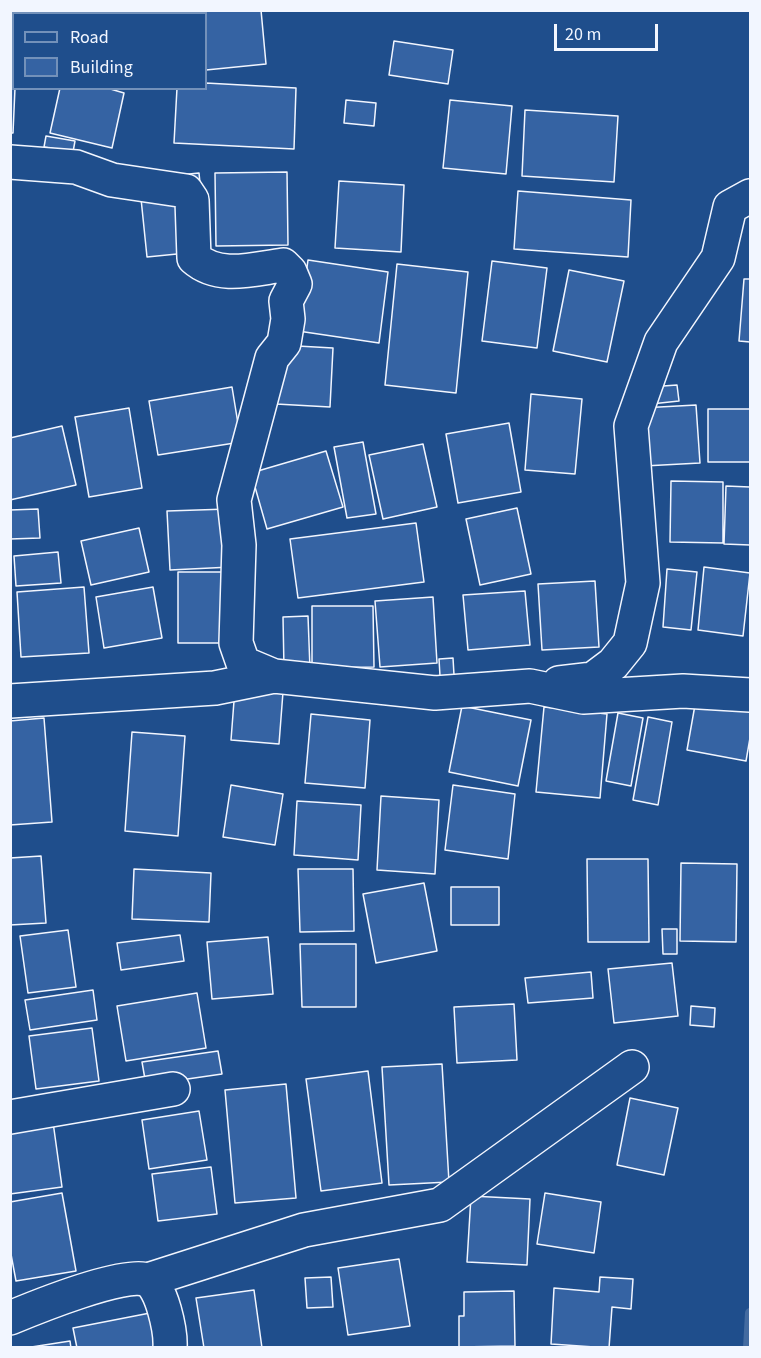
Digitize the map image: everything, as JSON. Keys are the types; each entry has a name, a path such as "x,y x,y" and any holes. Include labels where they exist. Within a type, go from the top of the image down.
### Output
{"street":[{"path":"10,162 76,167 112,180 186,191 192,200 194,258 201,264 223,273 283,265 290,272 295,284 286,301 288,319 285,343 272,358 234,500 239,545 236,643 243,663 274,676 435,693 593,679 613,664 630,643 643,583 631,426 661,342 718,258 730,207 750,196"},
{"path":"10,701 215,688 274,676"},
{"path":"530,686 583,697 683,691 750,695"},
{"path":"10,1317 56,1299 133,1278 148,1280 304,1230 440,1205 632,1067"},
{"path":"10,1117 173,1089"},
{"path":"148,1280 159,1291 170,1347"}],"building":[{"path":"190,10 261,10 266,64 207,70 207,12 190,12"},
{"path":"10,34 12,34 12,61 10,61"},
{"path":"394,41 453,50 448,84 389,75"},
{"path":"10,69 12,70 12,90 15,90 13,133 10,133"},
{"path":"207,83 296,88 294,149 174,143 177,90 207,90"},
{"path":"60,90 114,90 124,93 112,148 50,133"},
{"path":"346,100 376,103 374,126 344,123"},
{"path":"450,100 512,106 506,174 443,168"},
{"path":"525,110 618,116 614,182 522,176"},
{"path":"46,136 75,141 73,152 44,147"},
{"path":"287,172 288,245 216,246 215,173"},
{"path":"199,173 207,251 147,257 139,179"},
{"path":"339,181 404,185 401,252 335,248"},
{"path":"518,191 631,200 628,257 514,249"},
{"path":"308,260 388,272 379,343 298,331"},
{"path":"492,261 547,268 537,348 482,341"},
{"path":"397,264 468,272 456,393 385,385"},
{"path":"569,270 624,281 607,362 553,351"},
{"path":"744,279 750,279 750,342 739,341"},
{"path":"280,345 333,348 330,407 276,404"},
{"path":"677,385 679,401 651,404 649,387"},
{"path":"232,387 241,442 158,455 149,401"},
{"path":"531,394 582,399 575,474 525,470"},
{"path":"696,405 700,463 644,466 641,408"},
{"path":"129,408 142,488 89,497 75,417"},
{"path":"708,409 750,409 750,462 708,462"},
{"path":"509,423 521,492 458,503 446,434"},
{"path":"62,426 76,485 10,500 10,438"},
{"path":"363,442 376,514 347,518 334,447"},
{"path":"423,444 437,507 383,519 369,455"},
{"path":"326,451 343,507 267,529 251,473"},
{"path":"671,481 723,482 723,543 670,542"},
{"path":"726,486 750,487 750,545 724,544"},
{"path":"517,508 531,574 480,585 466,519"},
{"path":"38,509 40,538 10,539 10,510"},
{"path":"228,509 231,567 170,570 167,511"},
{"path":"416,523 424,582 298,598 290,539"},
{"path":"139,528 149,572 91,585 81,541"},
{"path":"58,552 61,583 16,586 14,556"},
{"path":"704,567 750,573 743,636 698,630"},
{"path":"667,569 697,572 691,630 663,627"},
{"path":"178,572 235,572 236,643 178,643"},
{"path":"595,581 599,647 542,650 538,584"},
{"path":"84,587 89,653 21,657 17,592"},
{"path":"153,587 162,638 104,648 96,597"},
{"path":"525,591 530,645 468,650 463,595"},
{"path":"433,597 437,663 380,667 375,601"},
{"path":"312,606 373,606 374,667 312,668"},
{"path":"308,616 310,669 284,669 283,617"},
{"path":"453,658 454,675 440,676 439,659"},
{"path":"235,688 283,692 279,744 231,740"},
{"path":"695,705 750,708 750,738 746,761 687,750"},
{"path":"462,706 531,720 518,786 449,772"},
{"path":"544,707 607,714 600,798 536,792"},
{"path":"618,713 643,718 631,786 606,781"},
{"path":"311,714 370,720 365,788 305,783"},
{"path":"648,717 672,722 658,805 633,800"},
{"path":"44,718 52,822 10,825 10,721"},
{"path":"132,732 185,736 178,836 125,831"},
{"path":"231,785 283,794 275,845 223,837"},
{"path":"453,785 515,794 508,859 445,850"},
{"path":"381,796 439,800 435,874 377,870"},
{"path":"297,801 361,805 358,860 294,855"},
{"path":"41,856 46,923 10,925 10,858"},
{"path":"587,859 648,859 649,942 588,942"},
{"path":"681,863 737,864 736,942 680,941"},
{"path":"134,869 211,873 209,922 132,919"},
{"path":"298,869 353,869 354,931 300,932"},
{"path":"424,883 437,951 376,963 363,894"},
{"path":"451,887 499,887 499,925 451,925"},
{"path":"662,929 677,929 677,954 663,954"},
{"path":"68,930 76,987 28,993 20,936"},
{"path":"180,935 184,961 121,970 117,943"},
{"path":"268,937 273,994 212,999 207,942"},
{"path":"300,944 356,944 356,1007 302,1007"},
{"path":"672,963 678,1016 614,1023 608,969"},
{"path":"591,972 593,998 528,1003 525,978"},
{"path":"93,990 97,1020 30,1030 25,1000"},
{"path":"197,993 206,1048 126,1061 117,1006"},
{"path":"514,1004 517,1060 457,1063 454,1007"},
{"path":"691,1006 715,1008 714,1027 690,1025"},
{"path":"92,1028 99,1081 36,1089 29,1036"},
{"path":"218,1051 222,1074 146,1085 142,1062"},
{"path":"442,1064 449,1182 389,1185 382,1067"},
{"path":"368,1071 382,1183 321,1191 306,1079"},
{"path":"286,1084 296,1198 235,1203 225,1090"},
{"path":"630,1098 678,1108 664,1175 617,1165"},
{"path":"199,1111 207,1160 149,1169 142,1120"},
{"path":"53,1122 62,1187 10,1194 10,1128"},
{"path":"211,1167 217,1214 158,1221 152,1174"},
{"path":"62,1193 76,1271 16,1281 10,1249 10,1202"},
{"path":"545,1193 601,1202 594,1253 537,1244"},
{"path":"471,1196 530,1199 527,1265 467,1262"},
{"path":"399,1259 410,1326 348,1335 338,1268"},
{"path":"331,1277 333,1307 307,1308 305,1278"},
{"path":"600,1277 633,1279 631,1309 612,1307 609,1348 551,1344 554,1288 599,1292"},
{"path":"254,1290 262,1348 204,1348 196,1298"},
{"path":"514,1291 515,1346 459,1347 459,1316 464,1316 464,1292"},
{"path":"150,1313 157,1348 77,1348 73,1328"},
{"path":"70,1341 71,1348 25,1348"}],"waterway":[{"path":"748,1348 750,1313"}]}
